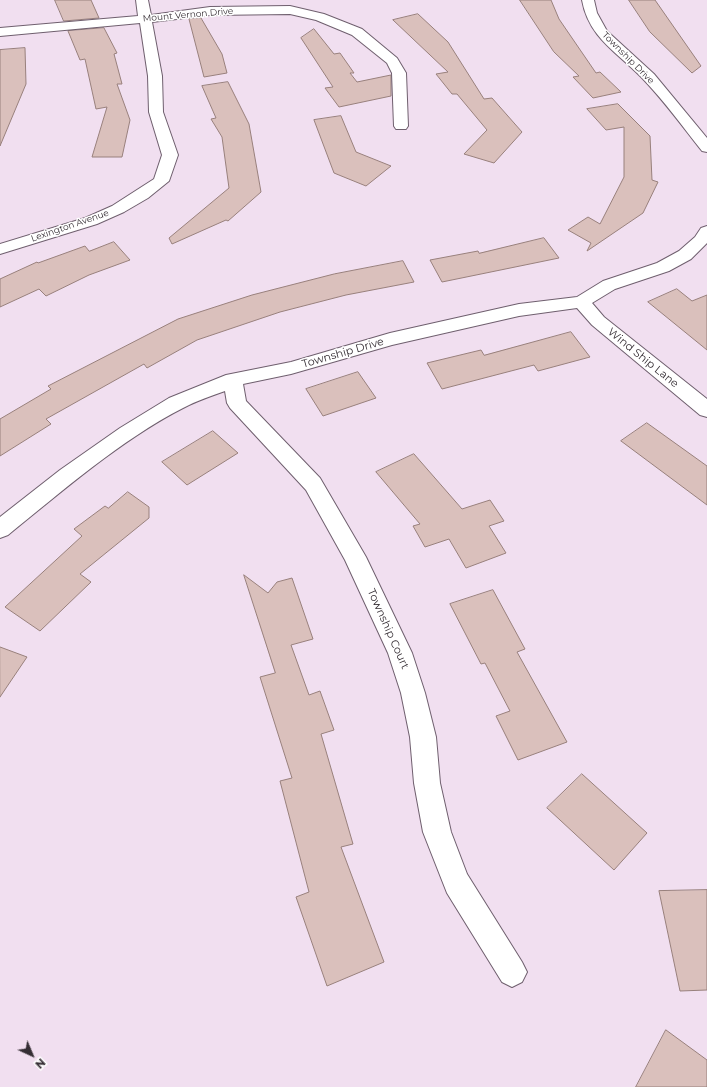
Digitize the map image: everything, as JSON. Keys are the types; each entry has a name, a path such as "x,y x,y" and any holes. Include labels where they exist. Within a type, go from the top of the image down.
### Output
{"street":[{"name":"Lexington Avenue","path":"0,249 91,220 118,209 142,195 161,181 170,155 156,112 155,76 147,19 144,14 142,0"},
{"name":"Township Drive","path":"588,0 592,16 606,39 648,76 707,148"},
{"name":"Mount Vernon Drive","path":"0,32 147,19 210,11 290,10 339,24 357,32 392,61 398,73 401,126"},
{"name":"Township Drive","path":"0,529 67,476 127,433 176,403 233,380 291,368 390,339 455,323 519,310 581,302 609,285 663,267 685,255 701,240 707,231"},
{"name":"Wind Ship Lane","path":"581,302 598,321 707,410"},
{"name":"Township Court","path":"233,380 237,403 313,484 355,557 400,653 413,693 423,737 426,783 440,840 456,883 512,972"}],"building":[{"path":"55,0 91,0 99,18 64,21"},
{"path":"520,0 551,0 559,19 596,73 600,72 621,92 593,98 573,77 579,76 554,52"},
{"path":"629,0 655,0 701,66 692,73 650,32"},
{"path":"418,14 448,42 484,99 492,98 522,132 494,163 464,154 487,130 457,94 452,94 436,74 448,72 393,20"},
{"path":"201,18 222,54 227,73 204,77 189,19"},
{"path":"104,28 117,53 114,54 122,84 117,84 130,120 122,157 92,157 107,107 96,109 85,59 80,60 68,31"},
{"path":"314,29 334,54 340,53 354,73 350,73 357,82 391,75 391,96 339,107 325,88 333,87 301,38"},
{"path":"25,48 26,84 0,146 0,50"},
{"path":"228,82 249,124 261,192 228,221 226,220 172,244 169,238 229,188 222,137 211,119 216,118 202,86"},
{"path":"618,104 650,136 652,180 658,182 643,213 587,251 591,243 568,230 588,217 600,224 624,177 624,127 606,130 587,109"},
{"path":"341,116 356,152 391,166 366,186 334,173 314,120"},
{"path":"544,238 559,258 442,282 430,260 478,251 479,253"},
{"path":"114,242 130,260 89,275 46,296 39,289 0,307 0,279 37,262 38,263 85,246 89,251"},
{"path":"403,261 414,282 346,295 280,312 197,340 147,368 144,364 46,419 51,424 0,456 0,419 51,389 48,386 178,319 252,295 334,274"},
{"path":"677,289 692,301 707,295 707,350 648,302"},
{"path":"571,332 590,357 538,371 534,365 442,389 427,363 481,350 484,355"},
{"path":"358,372 376,398 323,416 306,389"},
{"path":"647,423 707,466 707,505 621,441"},
{"path":"213,431 238,453 187,485 162,462"},
{"path":"414,454 462,509 490,500 504,521 489,526 506,553 466,568 449,539 425,547 413,526 420,524 376,472"},
{"path":"128,492 149,507 149,518 80,574 91,582 40,631 5,607 82,536 74,529 105,506 108,508"},
{"path":"244,575 268,593 277,582 292,578 313,639 291,645 309,695 320,691 334,730 321,734 353,844 341,847 384,962 327,986 296,897 309,892 280,781 292,778 260,677 275,673"},
{"path":"493,590 525,649 517,652 567,742 518,760 496,716 510,711 485,663 481,664 450,604"},
{"path":"0,647 27,657 0,697"},
{"path":"582,774 647,833 614,870 547,808"},
{"path":"707,890 707,990 680,991 659,891"},
{"path":"666,1030 707,1060 707,1087 636,1087"}]}
